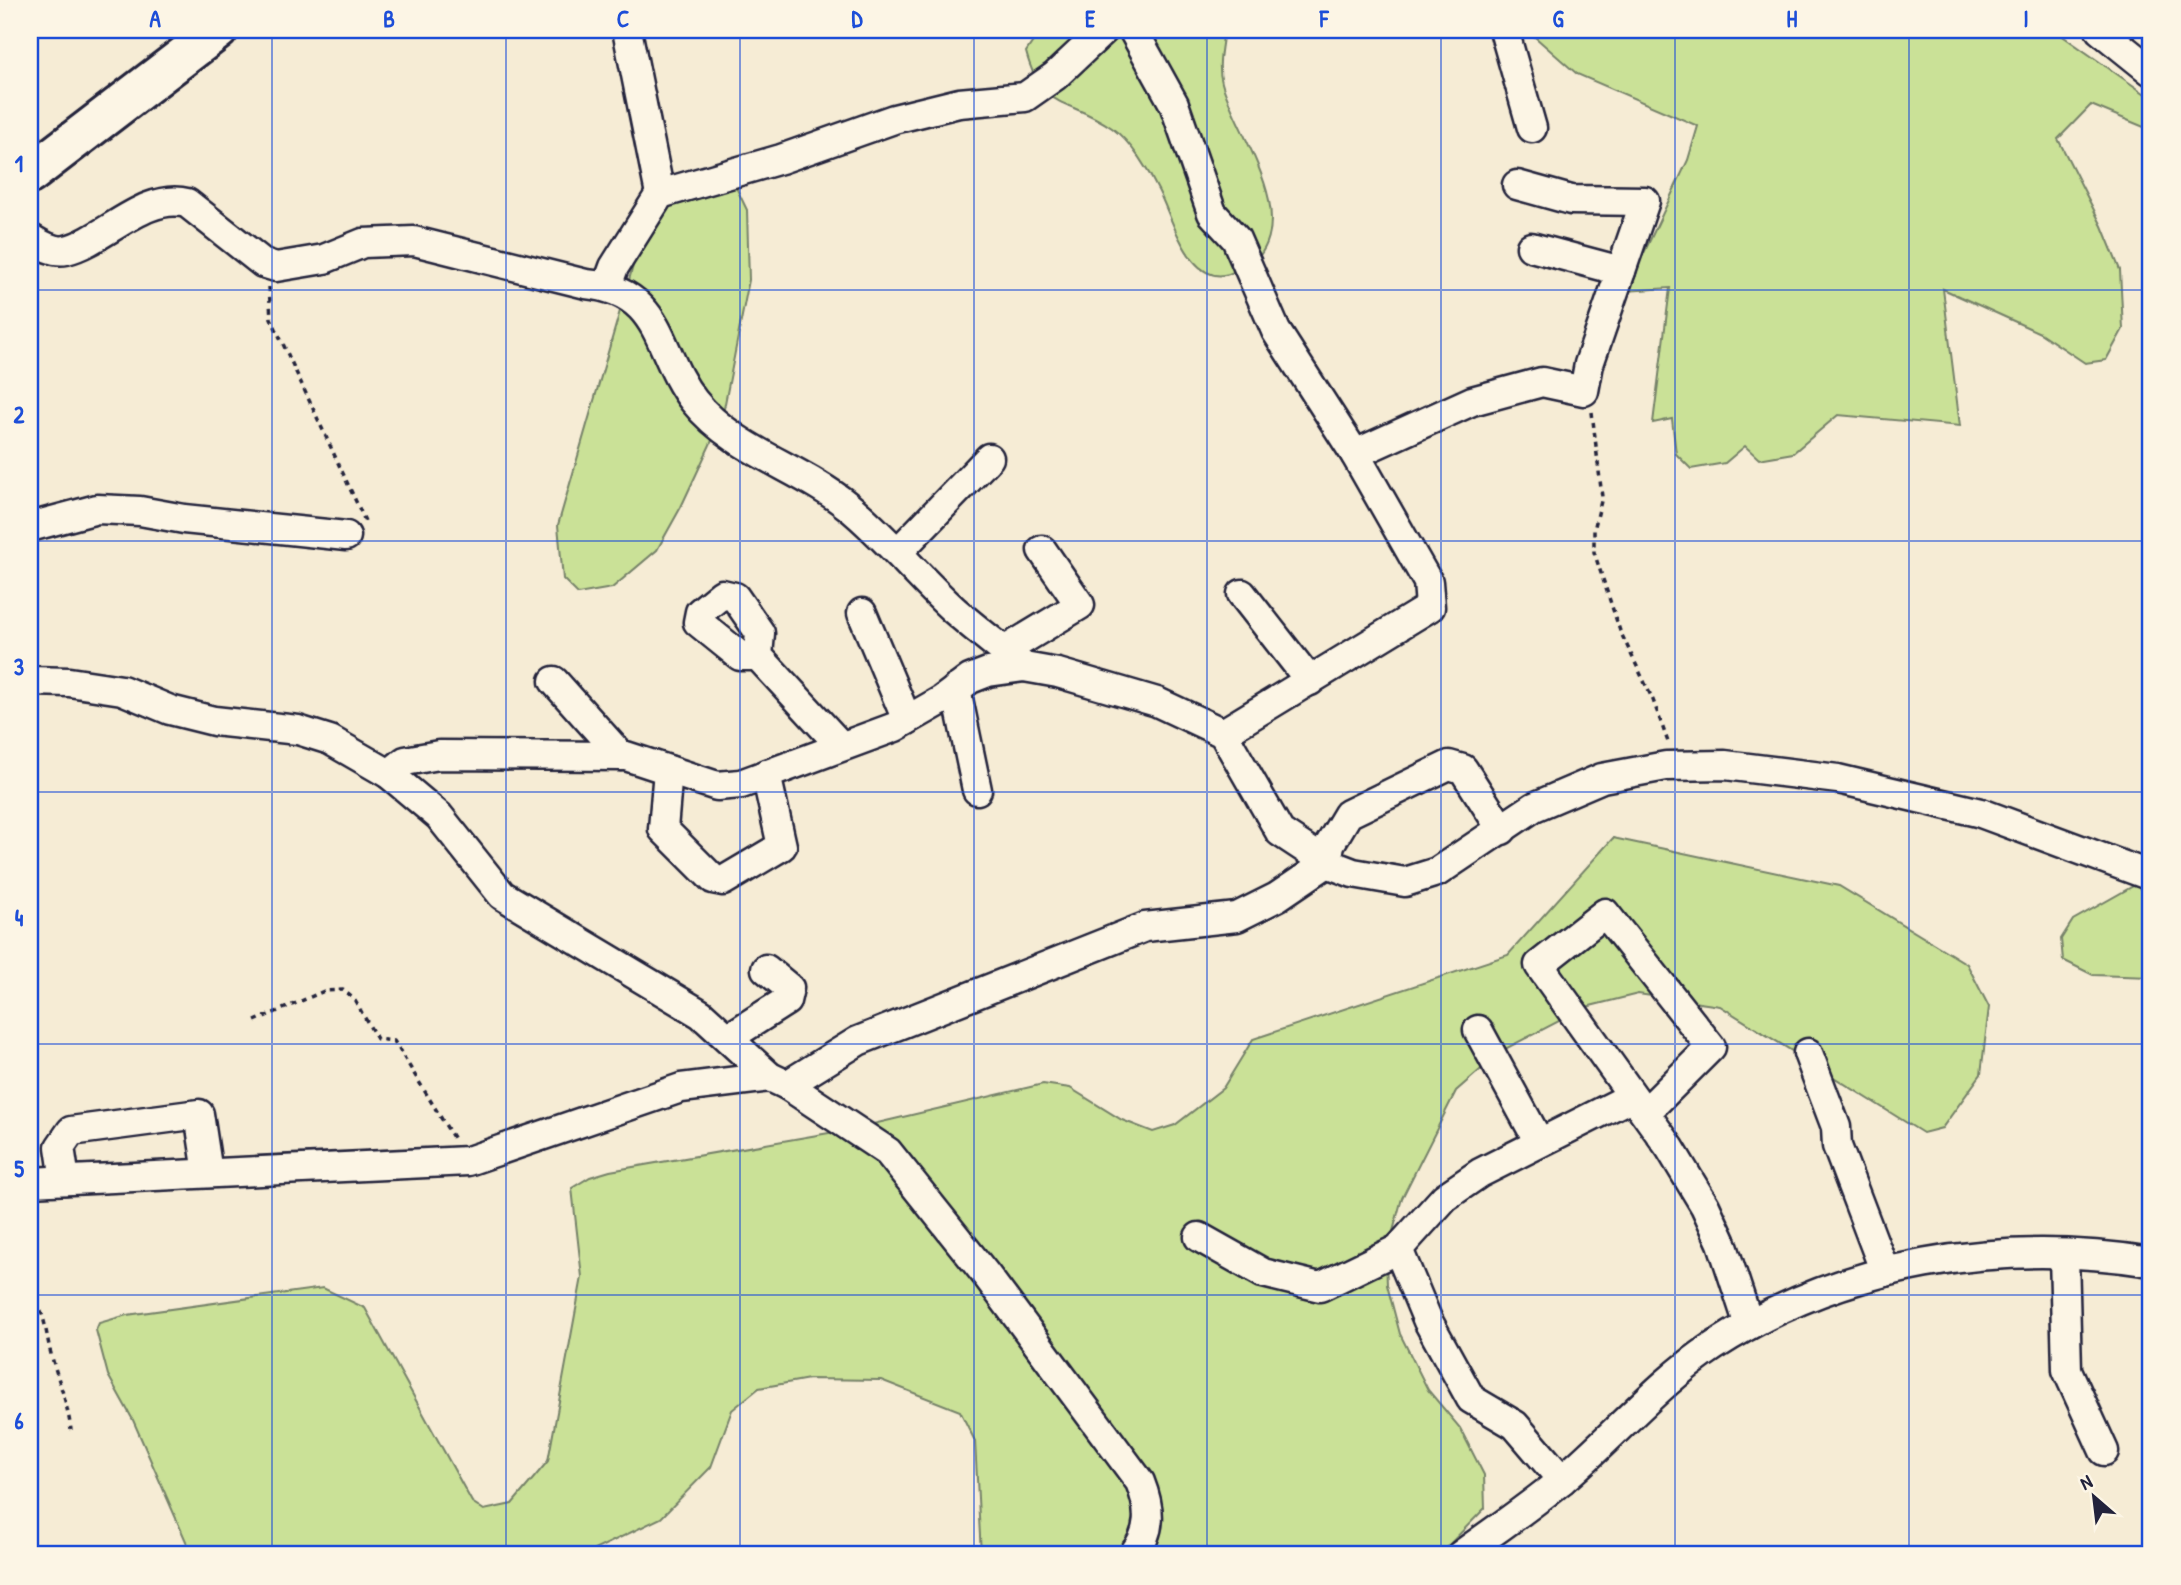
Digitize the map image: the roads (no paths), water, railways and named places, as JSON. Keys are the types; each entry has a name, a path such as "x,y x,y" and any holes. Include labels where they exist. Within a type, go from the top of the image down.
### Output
{"highway":[{"path":"30,146 183,30"},
{"path":"30,174 218,30"}],"street":[{"path":"627,30 660,194"},
{"path":"607,286 614,267 660,194 781,159 894,120 959,103 1024,97 1055,76 1103,30"},
{"path":"1133,30 1174,104 1212,213 1236,239 1276,331 1356,454 1428,582 1430,607 1223,733"},
{"path":"1504,30 1532,128"},
{"path":"2101,30 2151,71"},
{"path":"1356,454 1472,401 1542,382 1584,391 1590,363 1645,201 1571,201 1517,185"},
{"path":"30,238 45,248 64,251 155,205 173,199 187,203 263,263 276,267 324,259 363,243 414,241 586,284 607,286 630,298 650,316 693,400 710,417 749,447 846,505 898,552 954,610 1014,659 1157,702 1223,733 1280,832 1327,863 1353,873 1405,883 1437,872 1534,807 1602,778 1666,766 1725,765 1838,779 1981,813 2151,876"},
{"path":"1531,247 1621,271"},
{"path":"898,552 989,458"},
{"path":"30,527 97,509 140,511 184,519 346,536"},
{"path":"389,774 405,761 439,755 621,756 718,786 741,784 907,720 956,689 1014,659 1080,605 1042,550"},
{"path":"1242,594 1310,681"},
{"path":"862,613 907,720"},
{"path":"758,656 841,746"},
{"path":"30,681 69,682 122,690 170,710 214,721 298,730 330,740 389,774 439,816 502,895 701,1014 778,1081 888,1152 1091,1412 1140,1482 1148,1503 1150,1521 1142,1543 1133,1555"},
{"path":"554,681 621,756"},
{"path":"956,689 977,790"},
{"path":"30,1182 468,1161 681,1088 778,1081 813,1067 858,1041 1145,927 1237,917 1277,897 1327,863 1329,844 1348,814 1449,765 1463,769 1502,830"},
{"path":"668,770 663,829 713,879 723,881 782,846 766,774"},
{"path":"1199,1237 1263,1272 1320,1287 1398,1249 1445,1197 1480,1172 1539,1142 1638,1105 1711,1047 1605,913 1539,965 1638,1105 1705,1206 1722,1243 1749,1325"},
{"path":"728,1038 786,1001 789,988 766,969"},
{"path":"1478,1030 1539,1142"},
{"path":"1808,1053 1836,1127 1837,1146 1885,1272"},
{"path":"65,1180 60,1146 71,1131 199,1114 208,1173"},
{"path":"1398,1249 1428,1321 1471,1399 1515,1425 1562,1480"},
{"path":"1461,1555 1562,1480 1703,1354 1771,1312 1834,1286 1915,1264 2006,1252 2117,1257 2151,1262"},
{"path":"2064,1255 2067,1370 2104,1451"}]}
